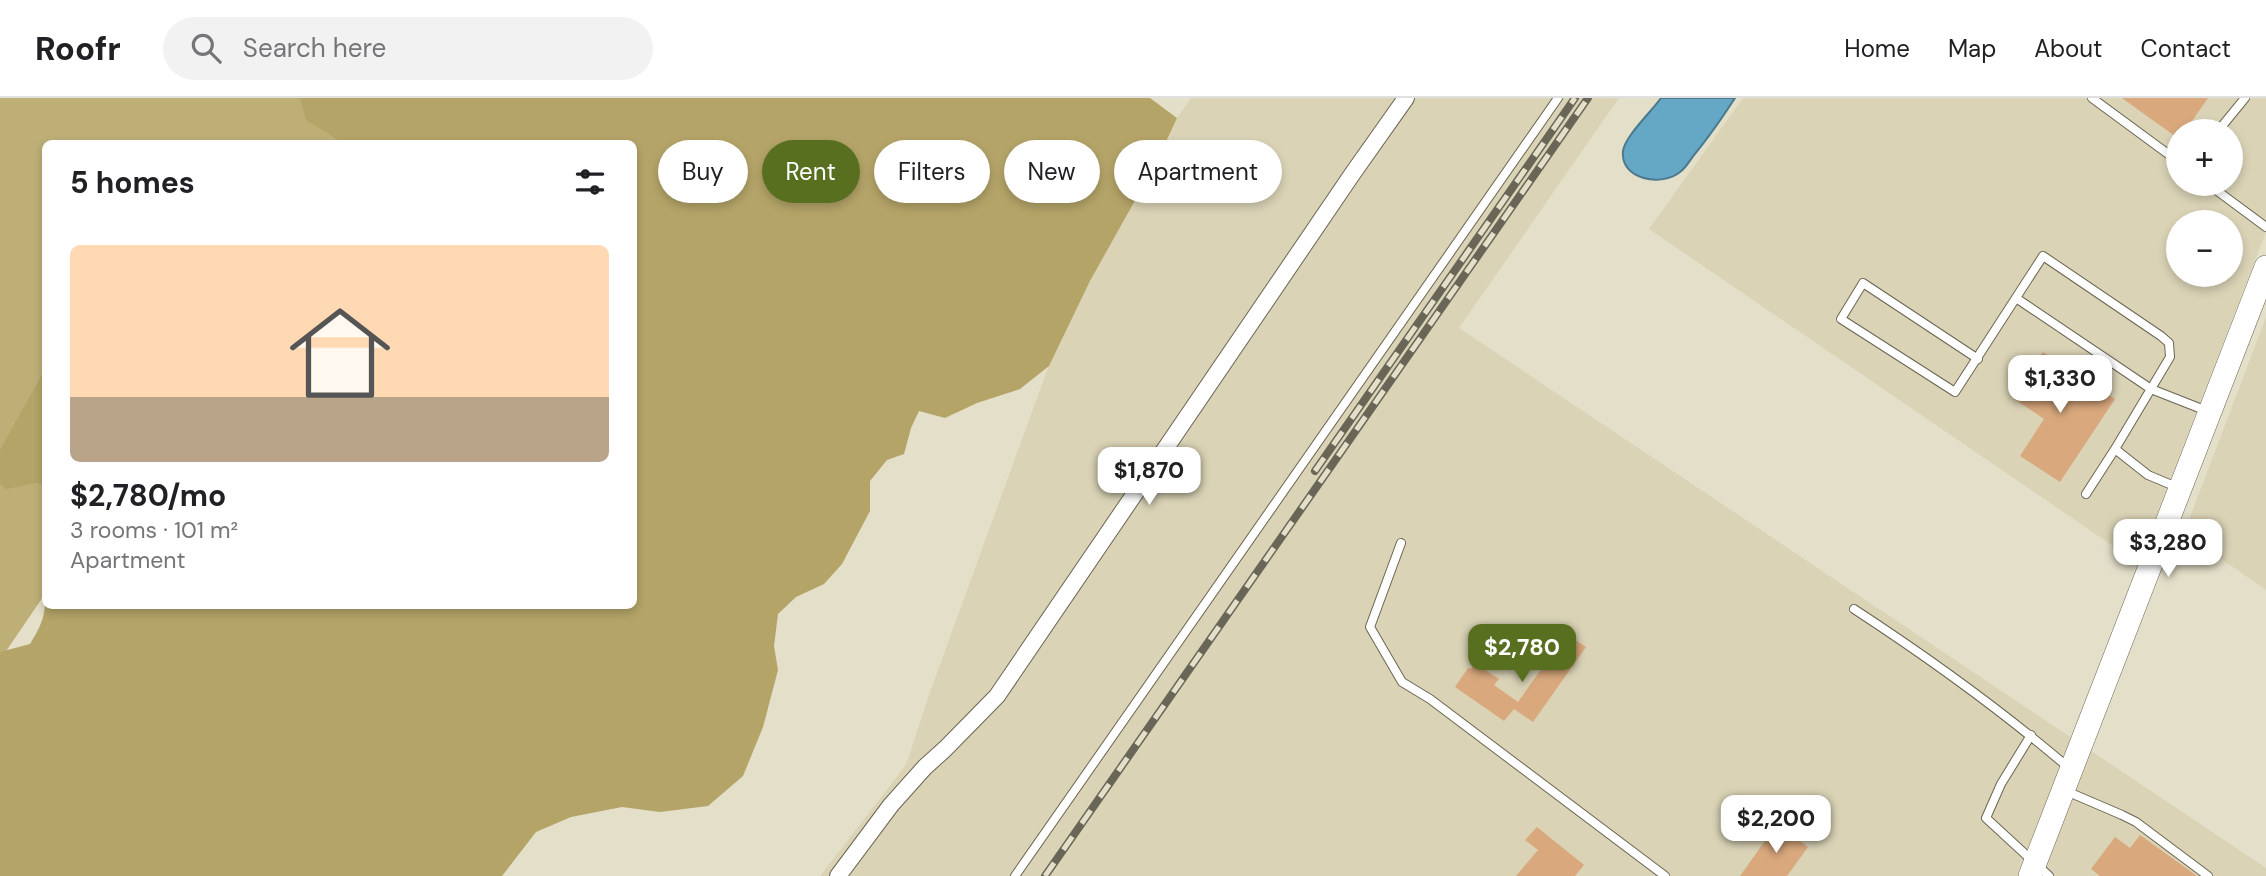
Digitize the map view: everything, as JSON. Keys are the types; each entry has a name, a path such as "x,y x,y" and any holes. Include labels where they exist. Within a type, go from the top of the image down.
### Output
{"main road":[{"path":"2038,871 2067,780 2266,267"}],"street":[{"path":"838,876 900,795 997,696 1406,98"}],"lane":[{"path":"1015,876 1558,98"},
{"path":"2092,98 2166,152"},
{"path":"2228,119 2245,98"},
{"path":"2224,196 2266,227"},
{"path":"1978,359 1863,283 1841,319 1955,391 1978,359 2043,256 2169,344 2171,357 2087,494"},
{"path":"2017,298 2151,389 2210,412"},
{"path":"2115,449 2148,475 2180,488"},
{"path":"1401,543 1370,627 1402,682 1430,699 1665,876"},
{"path":"1854,609 1919,651 2031,735 2067,780 2136,822 2208,876"},
{"path":"2031,735 2001,784 1986,818 2038,871"}],"shaded area":[{"path":"0,98 387,98 357,140 42,140 42,598 0,660"},
{"path":"300,98 1150,98 1177,118 1167,140 1114,140 1114,203 1134,203 1090,281 1049,366 1020,389 977,403 945,418 919,411 904,454 887,460 870,481 870,511 842,564 824,584 796,597 778,614 774,646 778,670 763,727 743,776 708,806 660,812 622,807 571,817 536,832 502,876 0,876 0,652 30,644 45,609 637,609 637,140 338,140 306,120"},
{"path":"1191,98 1619,98 1459,328 2266,868 2266,876 820,876 906,765 1049,365 1090,281 1134,203 1282,203 1282,140 1167,140 1177,118"},
{"path":"1743,98 2266,98 2266,232 2138,563 1649,229"},
{"path":"2266,317 2266,590 2184,533"},
{"path":"42,374 42,484 6,489 0,484 0,450"}],"water":[{"path":"1661,98 1735,98 1680,172 1672,177 1653,180 1628,169 1623,151 1634,131"}],"building":[{"path":"2122,98 2208,98 2193,119 2166,119 2166,130"},
{"path":"2043,352 2115,399 2060,482 2020,456 2044,419 2013,398"},
{"path":"1566,634 1586,647 1533,722 1514,709 1504,721 1455,687 1468,668 1471,669 1475,663 1499,679 1494,685 1518,702"},
{"path":"1777,824 1808,847 1787,876 1740,876"},
{"path":"1537,827 1584,865 1575,876 1516,876 1538,850 1525,840"},
{"path":"2140,835 2197,876 2100,876 2091,869 2115,837 2130,848"}],"railway":[{"path":"1315,471 1575,98"},
{"path":"1045,876 1588,98"}]}
